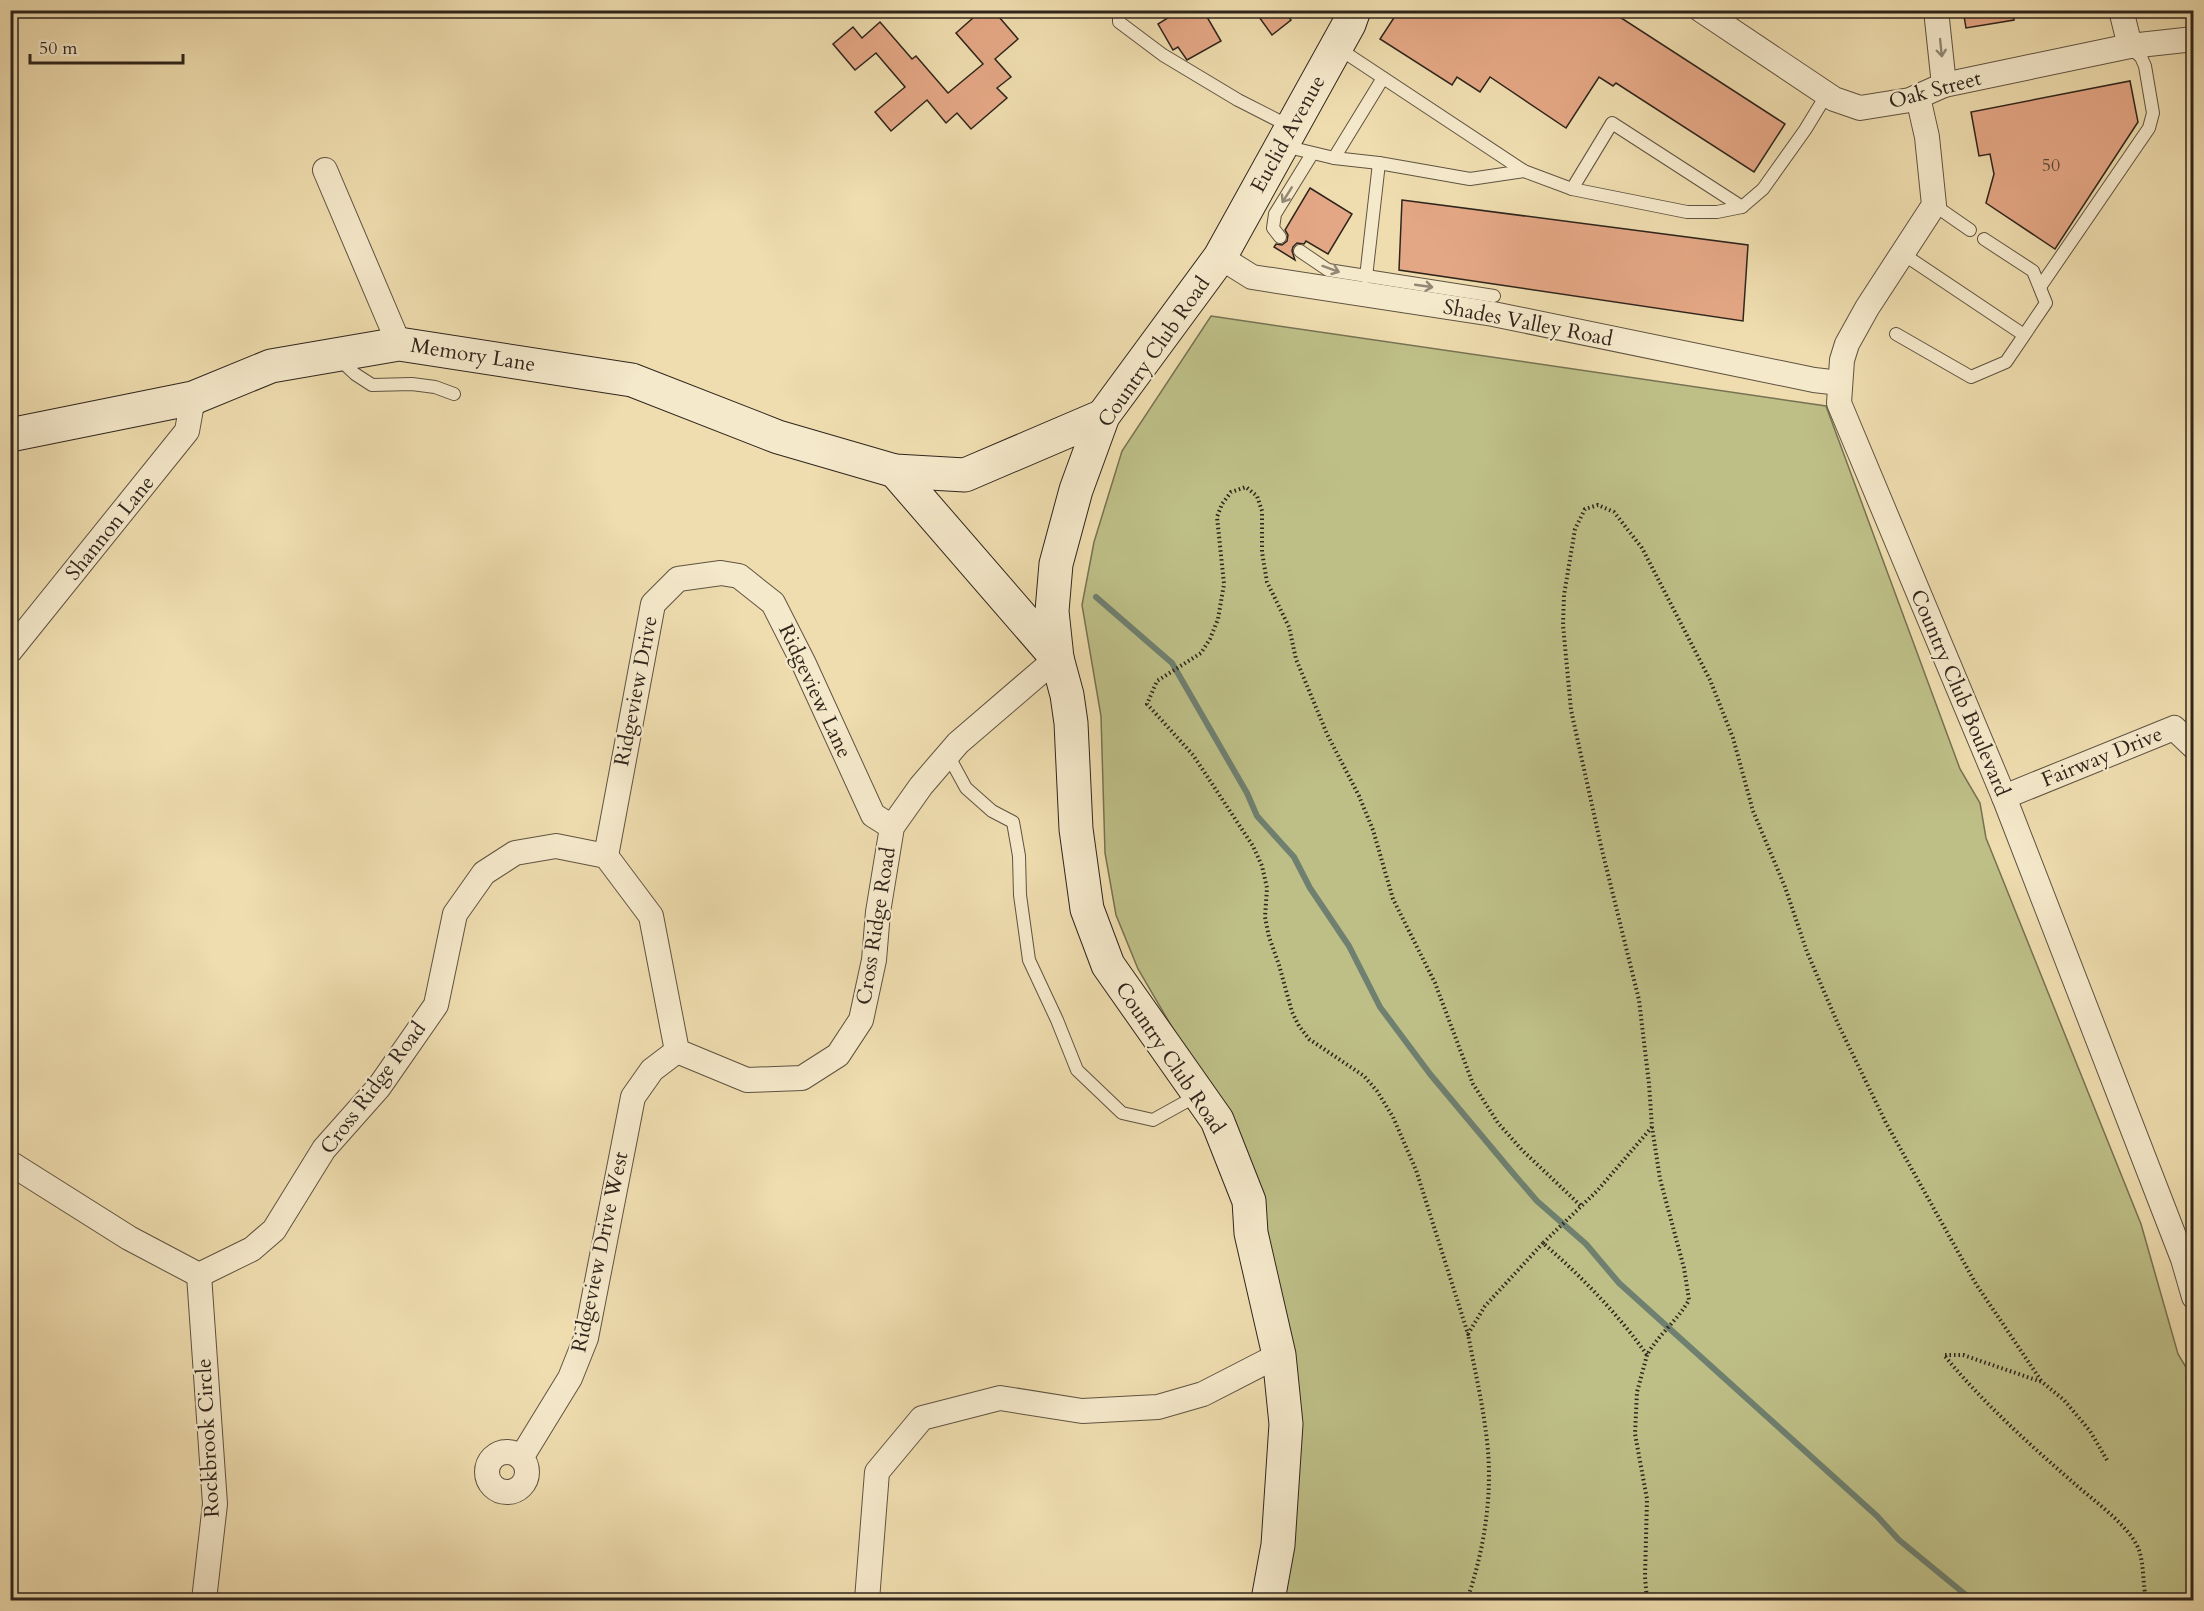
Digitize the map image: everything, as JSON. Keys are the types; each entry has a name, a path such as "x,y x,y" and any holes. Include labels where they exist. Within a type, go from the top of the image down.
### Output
{"street":[{"name":"Euclid Avenue","path":"1220,257 1295,142 1354,10"},
{"name":"Oak Street","path":"1701,10 1834,99 1860,108 1910,100 1944,85 2130,46 2193,39"},
{"path":"1936,10 1944,85"},
{"path":"2121,10 2130,46"},
{"path":"1918,97 1928,137 1934,205"},
{"path":"325,170 399,344"},
{"name":"Country Club Boulevard","path":"1934,205 1867,308 1847,344 1842,360 1839,402 2004,797 2183,1259 2193,1297"},
{"name":"Shades Valley Road","path":"1220,257 1252,277 1260,279 1494,298 1814,380 1840,383"},
{"name":"Country Club Road","path":"1220,257 1103,416 1076,490 1056,564 1052,611 1057,658 1067,694 1071,723 1076,829 1087,909 1108,965 1217,1120 1250,1200 1251,1233 1279,1355 1286,1424 1278,1545 1268,1600"},
{"name":"Memory Lane","path":"10,435 193,398 271,366 399,344 632,380 778,437 895,471 965,475 1103,416"},
{"name":"Shannon Lane","path":"10,651 187,431 193,398"},
{"name":"Country Club Road","path":"895,471 1057,658"},
{"name":"Ridgeview Lane","path":"721,573 739,576 773,603 804,664 873,815 892,827"},
{"name":"Ridgeview Drive","path":"606,856 653,604 678,579 721,573"},
{"name":"Cross Ridge Road","path":"677,1051 747,1080 802,1078 838,1055 861,1020 874,960 878,912 892,827 921,786 966,736 1057,658"},
{"name":"Fairway Drive","path":"2004,797 2174,728 2193,747"},
{"name":"Cross Ridge Road","path":"199,1275 252,1249 274,1230 324,1149 380,1087 436,1005 455,914 484,873 515,853 556,846 606,856"},
{"path":"606,856 651,916 677,1051"},
{"name":"Ridgeview Drive West","path":"521,1458 570,1378 586,1338 633,1097 652,1070 677,1051"},
{"path":"10,1163 129,1238 199,1275"},
{"name":"Rockbrook Circle","path":"199,1275 215,1504 204,1600"},
{"path":"867,1600 877,1472 922,1418 1000,1398 1082,1411 1158,1407 1203,1394 1279,1355"}],"lane":[{"path":"1119,10 1119,22 1163,55 1238,100 1295,142 1334,158 1470,178 1524,171"},
{"path":"2040,287 2149,128 2153,113 2145,66 2141,57 2130,46"},
{"path":"1336,47 1524,171 1572,189 1687,212 1717,212 1742,207 1763,189 1805,130 1827,94"},
{"path":"1334,158 1383,78"},
{"path":"1572,189 1612,123 1742,207"},
{"path":"1280,237 1273,228 1275,214 1295,142"},
{"path":"1366,277 1379,163"},
{"path":"1934,205 1970,230"},
{"path":"1896,334 1971,376 2006,362 2046,303 2033,271 1984,240"},
{"path":"1300,251 1328,270 1494,298"},
{"path":"1903,254 2024,335"},
{"path":"335,355 355,375 372,385 412,384 435,387 454,394"},
{"path":"948,755 966,788 992,811 1013,822 1019,856 1020,895 1029,960 1077,1070 1122,1113 1153,1120 1198,1094"}],"path":[{"path":"1467,1600 1478,1568 1487,1509 1489,1468 1486,1434 1468,1334 1416,1170 1393,1117 1377,1090 1364,1076 1310,1039 1299,1026 1292,1012 1269,937 1265,917 1267,888 1262,866 1253,846 1193,755 1147,704 1156,681 1201,653 1210,639 1220,609 1224,584 1217,517 1222,504 1231,492 1246,487 1257,496 1262,511 1262,552 1267,582 1289,627 1296,659 1327,734 1359,796 1373,830 1393,899 1435,983 1473,1084 1498,1123 1522,1150 1581,1206"},
{"path":"1647,1600 1645,1577 1647,1499 1635,1434 1637,1392 1647,1355 1656,1339 1680,1315 1689,1300 1688,1288 1660,1179 1652,1127 1639,1000 1601,846 1571,710 1563,625 1564,595 1575,529 1585,508 1599,505 1614,513 1642,548 1710,680 1733,738 1753,811 1785,887 1807,952 1838,1024 1886,1123 1976,1284 2042,1382 2064,1400 2090,1431 2107,1460"},
{"path":"1468,1334 1485,1306 1543,1243 1597,1191 1652,1127"},
{"path":"1543,1243 1565,1262 1621,1320 1647,1355"},
{"path":"2042,1382 1963,1355 1944,1355 1979,1396 2077,1486 2106,1509 2131,1537 2139,1550 2146,1600"}],"green space":[{"path":"1211,316 1826,406 1960,769 1980,803 1986,838 2141,1224 2178,1354 2187,1369 2186,1379 2194,1411 2193,1600 1277,1600 1294,1424 1224,1116 1138,969 1116,915 1105,853 1101,716 1082,605 1094,542 1122,451"}],"building":[{"path":"982,10 993,10 1018,39 995,59 1011,77 997,88 1007,98 971,129 957,113 946,123 927,100 891,131 875,112 905,87 876,53 855,70 833,44 853,27 862,38 880,22 912,59 916,56 948,93 983,64 956,33"},
{"path":"1168,10 1203,10 1221,41 1187,60 1178,47 1173,50 1158,24 1171,16"},
{"path":"1254,10 1284,10 1291,20 1272,35"},
{"path":"1399,10 1609,10 1785,124 1754,172 1616,83 1613,86 1599,77 1566,128 1490,77 1480,92 1457,77 1452,85 1380,39"},
{"path":"1963,10 2014,10 2014,20 1966,28"},
{"path":"2130,81 2138,122 2055,249 1986,203 1994,174 1990,154 1979,156 1971,112"},
{"path":"1310,188 1352,214 1328,254 1306,241 1304,244 1297,243 1293,247 1295,260 1274,247 1276,244 1282,245 1287,241 1288,235 1285,230"},
{"path":"1402,200 1748,245 1743,321 1399,270"}],"waterway":[{"path":"1096,597 1172,663 1247,793 1257,816 1294,857 1310,888 1349,946 1380,1007 1430,1074 1537,1201 1586,1244 1619,1283 1877,1516 1899,1540 1972,1600"}]}
